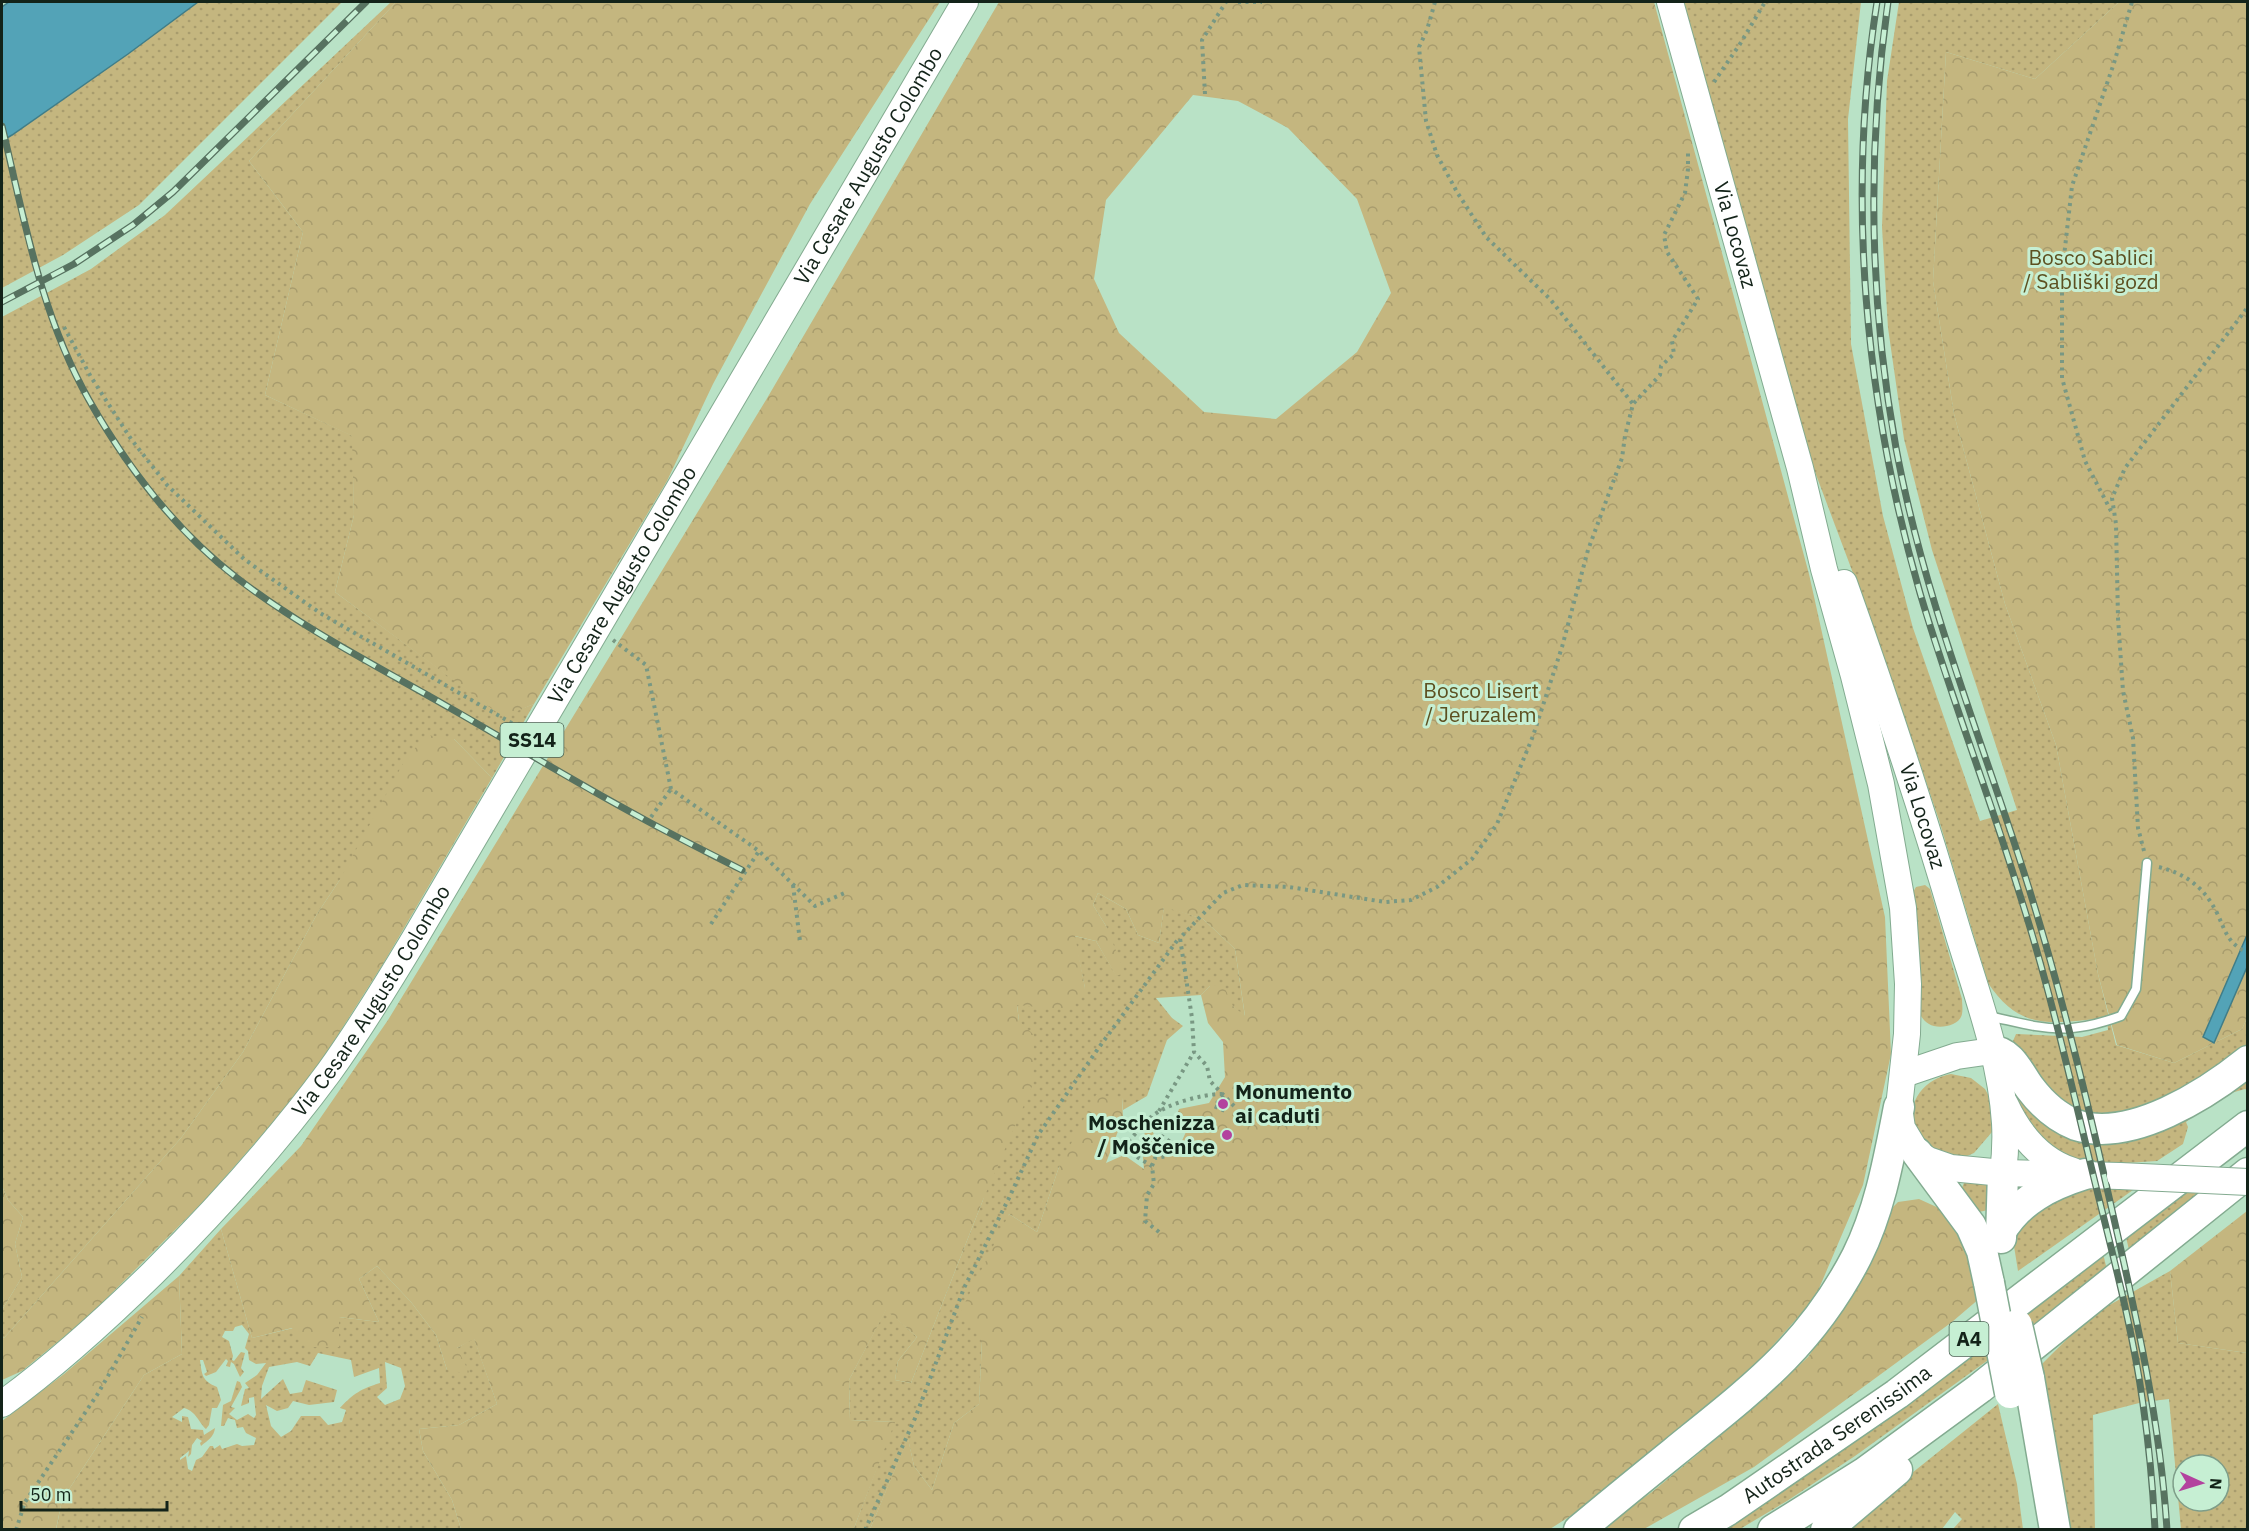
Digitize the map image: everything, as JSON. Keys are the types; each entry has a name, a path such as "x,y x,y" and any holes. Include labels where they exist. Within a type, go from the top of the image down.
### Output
{"highway":[{"path":"1992,1052 2001,1052 2009,1058 2030,1088 2050,1110 2066,1120 2088,1127 2111,1128 2160,1115 2181,1106 2247,1061"},
{"path":"1579,1530 1760,1382 1790,1354 1822,1314 1858,1254 1873,1215 1886,1175 1899,1107"},
{"name":"Autostrada Serenissima","path":"1694,1530 1728,1510 1897,1394 2246,1127"},
{"path":"1917,1153 1971,1226 1997,1278 2019,1386 2055,1530"},
{"path":"1997,1278 2002,1257 2003,1173"},
{"name":"Autostrada Serenissima","path":"1773,1530 1864,1473 1980,1388 2247,1173"},
{"path":"2001,1233 2011,1216 2041,1191 2058,1182 2085,1174"},
{"path":"2019,1386 2036,1530"},
{"path":"1826,1530 1916,1454 1959,1414 1980,1388"}],"main road":[{"name":"Via Cesare Augusto Colombo","path":"2,1404 57,1362 184,1242 284,1132 330,1070 374,1004 534,736 965,2"},
{"name":"Via Locovaz","path":"1670,2 1697,92 1800,468 1824,569 1881,784 1904,908 1908,984 1907,1034 1899,1107 1902,1128 1917,1153"},
{"name":"Via Locovaz","path":"1800,468 1870,657 1932,844 1983,1015 2002,1098 2005,1124 2003,1173"},
{"path":"1904,1074 1957,1056 1992,1052"},
{"path":"2002,1098 2015,1124 2040,1154 2059,1166 2085,1174"},
{"path":"1917,1153 1928,1160 1952,1168 2003,1173 2085,1174 2247,1182"}],"lane":[{"path":"1983,1015 2044,1029 2070,1030 2121,1016 2136,989 2147,863"}],"path":[{"path":"1204,94 1202,40 1226,2"},
{"path":"1238,2 1262,2"},
{"path":"1435,2 1427,30 1419,47 1426,121 1437,155 1457,192 1486,237 1550,299 1633,404"},
{"path":"1697,92 1709,88 1718,77 1765,2"},
{"path":"2132,2 2072,186 2062,274 2062,378 2085,461 2116,524 2118,618 2124,691 2133,738 2138,828 2147,863 2180,872 2200,888 2215,910 2232,944 2247,953"},
{"path":"865,1530 916,1416 964,1288 1038,1136 1086,1064 1180,938 1223,893 1244,885 1289,887 1386,902 1411,900 1437,887 1472,859 1497,824 1533,736 1562,647 1587,550 1622,458 1624,436 1633,404 1660,375 1661,366 1674,354 1672,341 1698,299 1667,252 1664,234 1685,193 1688,169 1687,148"},
{"path":"2113,514 2112,498 2125,468 2247,307"},
{"path":"64,327 91,377 131,439 167,485 244,559 320,613 534,736"},
{"path":"597,628 646,665 671,789 759,851 816,906 848,892"},
{"path":"651,817 671,789"},
{"path":"711,924 759,851"},
{"path":"793,884 800,941"},
{"path":"1159,1111 1194,1052 1192,1018 1180,938"},
{"path":"1194,1052 1207,1066 1210,1081 1234,1106"},
{"path":"1152,1166 1122,1148 1151,1117 1159,1111 1207,1094 1223,1095"},
{"path":"1223,1095 1214,1106 1227,1112"},
{"path":"1151,1117 1160,1135 1172,1143 1167,1156 1155,1158 1152,1166 1154,1184 1147,1196 1145,1221 1159,1232"},
{"path":"16,1530 25,1502 97,1395 148,1308"}],"green space":[{"path":"198,2 342,2 139,205 63,255 2,288 2,141 128,54"},
{"path":"391,2 396,2 249,161 303,232 265,395 353,436 354,515 335,592 503,716 534,704 492,778 454,739 339,881 317,914 243,1052 181,1138 4,1338 2,1336 2,1310 22,1277 15,1244 23,1217 8,1200 2,1186 2,317 91,269 165,215"},
{"path":"396,2 940,2 810,204 713,384 667,481 534,704 503,717 335,592 354,515 352,436 265,395 303,232 249,161"},
{"name":"Bosco Lisert / Jeruzalem","path":"999,2 1654,2 1809,574 1885,917 1891,1054 1863,1185 1815,1298 1730,1394 1605,1494 1550,1529 870,1529 908,1438 914,1466 932,1490 954,1423 979,1404 982,1341 960,1313 1009,1214 1037,1232 1059,1167 1096,1095 1122,1098 1123,1118 1106,1163 1124,1155 1144,1169 1141,1137 1150,1128 1161,1145 1175,1150 1180,1145 1191,1121 1174,1124 1179,1109 1209,1103 1225,1077 1223,1042 1208,1023 1201,995 1210,986 1223,984 1233,1006 1245,1016 1235,949 1203,919 1164,907 1159,943 1138,935 1126,909 1098,893 1093,905 1106,926 1125,973 1116,976 1096,941 1075,936 1085,988 1069,1010 1017,1005 1019,1021 1034,1035 1033,1084 983,1200 911,1383 895,1380 898,1361 917,1337 886,1310 849,1380 850,1420 895,1422 854,1528 461,1529 452,1500 423,1451 419,1429 459,1425 497,1404 474,1339 457,1348 470,1374 447,1370 436,1335 411,1302 377,1266 359,1279 379,1322 339,1317 339,1347 306,1347 292,1328 252,1338 221,1229 301,1146 388,1020 766,400","holes":["1193,95 1238,101 1288,128 1357,199 1391,293 1357,352 1276,419 1204,412 1119,333 1094,279 1106,200"]},
{"path":"1682,2 1861,2 1848,119 1851,344 1883,516 1913,628 1980,821 2017,810 1932,550 1904,439 1888,328 1882,227 1887,81 1899,2 2119,2 2035,79 1946,52 1933,281 1954,414 2005,604 2056,745 2098,974 2116,1045 2174,1063 2242,1029 2247,1018 2247,1050 2164,1100 2113,1117 2072,1112 2035,1080 2013,1041 2016,1034 2082,1037 2108,1030 2107,1018 2055,1022 2027,1018 2014,1011 1988,983 1939,820 1877,637 1809,456"},
{"name":"Bosco Sablici / Sabliški gozd","path":"2119,2 2247,2 2248,935 2203,1037 2214,1042 2247,967 2247,1018 2242,1029 2174,1063 2117,1045 2098,974 2056,745 2005,604 1954,414 1933,281 1946,52 2035,79"},
{"path":"427,735 454,739 492,778 383,964 308,1082 206,1199 87,1318 22,1371 2,1380 2,1336 4,1338 181,1138 243,1052 317,914 339,881 406,758"},
{"path":"1925,885 1930,889 1962,999 1960,1018 1953,1024 1943,1027 1929,1024 1919,1013 1912,894 1916,887"},
{"path":"1098,893 1126,909 1138,935 1159,943 1164,906 1203,919 1235,949 1245,1017 1210,986 1201,995 1156,998 1172,1018 1183,1026 1167,1040 1147,1096 1123,1110 1122,1098 1059,1167 1037,1232 1009,1214 982,1341 979,1404 954,1423 932,1490 914,1466 908,1439 870,1529 844,1530 854,1528 894,1422 850,1420 849,1380 886,1309 917,1337 898,1361 895,1380 911,1383 983,1200 1019,1021 1017,1005 1085,988 1074,936 1096,941 1116,975 1106,926 1093,905"},
{"path":"2247,1072 2247,1090 2224,1095 2211,1102 2186,1122 2188,1127 2183,1144 2157,1161 2110,1164 2068,1161 2039,1135 2015,1098 2007,1076 2074,1136"},
{"path":"1951,1074 1971,1078 1985,1089 1991,1100 1994,1124 1992,1132 1974,1153 1967,1156 1959,1157 1929,1149 1917,1131 1913,1118 1915,1101 1926,1086 1933,1080"},
{"path":"1969,1180 1990,1184 1988,1210 1979,1212 1960,1192 1964,1183"},
{"path":"2,1186 8,1200 23,1217 15,1244 22,1277 2,1310"},
{"path":"2082,1186 2133,1190 2018,1271 2013,1240 2038,1203"},
{"path":"2174,1191 2200,1193 2130,1254 2124,1229"},
{"path":"1919,1199 1941,1209 1967,1244 1980,1298 1952,1322 1754,1467 1644,1529 1598,1530 1652,1492 1757,1405 1808,1357 1847,1300 1889,1211 1898,1202"},
{"path":"2247,1211 2247,1353 2178,1343 2170,1271"},
{"path":"221,1229 252,1338 339,1317 379,1322 359,1279 377,1266 411,1302 436,1335 447,1370 457,1348 474,1338 497,1404 459,1425 419,1429 423,1451 452,1500 461,1529 56,1530 62,1500 144,1375 182,1354 179,1276","holes":["242,1325 249,1334 245,1348 248,1351 249,1360 256,1364 266,1363 257,1375 245,1383 249,1388 245,1389 241,1406 249,1403 249,1398 254,1397 256,1415 254,1418 248,1414 237,1420 229,1414 235,1408 231,1407 242,1387 237,1381 231,1401 223,1405 221,1426 224,1426 228,1418 235,1420 237,1428 243,1427 246,1433 256,1438 254,1445 237,1444 222,1449 220,1445 214,1449 210,1446 202,1457 196,1460 192,1471 188,1469 186,1456 180,1460 180,1458 189,1451 188,1457 191,1454 192,1445 197,1438 202,1441 201,1446 213,1434 215,1428 204,1435 203,1430 191,1429 188,1417 182,1416 182,1422 172,1417 184,1408 195,1415 206,1429 209,1425 212,1408 217,1408 221,1400 217,1387 204,1377 200,1360 203,1360 206,1376 216,1372 226,1359 228,1361 226,1366 230,1367 231,1362 234,1364 240,1377 244,1372 241,1368 245,1353 241,1352 234,1361 232,1360 229,1341 222,1337 225,1331 233,1331 235,1327","318,1353 351,1360 354,1377 379,1368 380,1383 358,1392 340,1408 346,1410 342,1422 328,1425 320,1416 301,1416 291,1431 281,1437 271,1426 266,1405 277,1411 288,1408 293,1401 309,1405 334,1402 337,1390 306,1380 302,1392 290,1394 283,1379 261,1399 262,1386 269,1367 297,1362 310,1366","385,1362 401,1368 405,1386 400,1399 385,1405 377,1397 387,1388"]},
{"path":"2101,1245 2107,1270 2031,1329 2026,1307"},
{"path":"2170,1271 2178,1343 2247,1353 2247,1529 2181,1529 2180,1513 2231,1513 2231,1453 2174,1453 2169,1399 2143,1402 2093,1415 2095,1529 2067,1529 2038,1368 2090,1316"},
{"path":"179,1276 182,1354 144,1375 62,1500 56,1529 2,1529 2,1421 64,1374"},
{"path":"1987,1340 1991,1358 1855,1456 1740,1529 1714,1530"},
{"path":"1998,1404 2017,1484 2023,1529 1953,1529 1962,1519 1955,1512 1942,1529 1841,1530"}],"water":[{"path":"9,2 198,2 128,54 2,141 2,7"},
{"path":"2247,935 2247,967 2214,1043 2203,1037"}],"railway":[{"path":"2,302 74,264 133,225 173,192 366,2"},
{"path":"1877,2 1868,76 1863,151 1862,225 1866,300 1874,374 1886,448 1901,521 1920,593 2019,892 2066,1063 2133,1344 2147,1436 2155,1530"},
{"path":"1888,2 1877,114 1874,225 1880,337 1896,448 1934,603 2018,854 2079,1068 2145,1362 2164,1487 2167,1530"},
{"path":"2,126 46,301 72,368 104,425 136,473 154,497 193,540 262,597 315,631 614,803 742,870"}],"place":[{"name":"Monumento ai caduti","path":"1223,1104"},
{"name":"Moschenizza / Moščenice","path":"1227,1135"}]}
